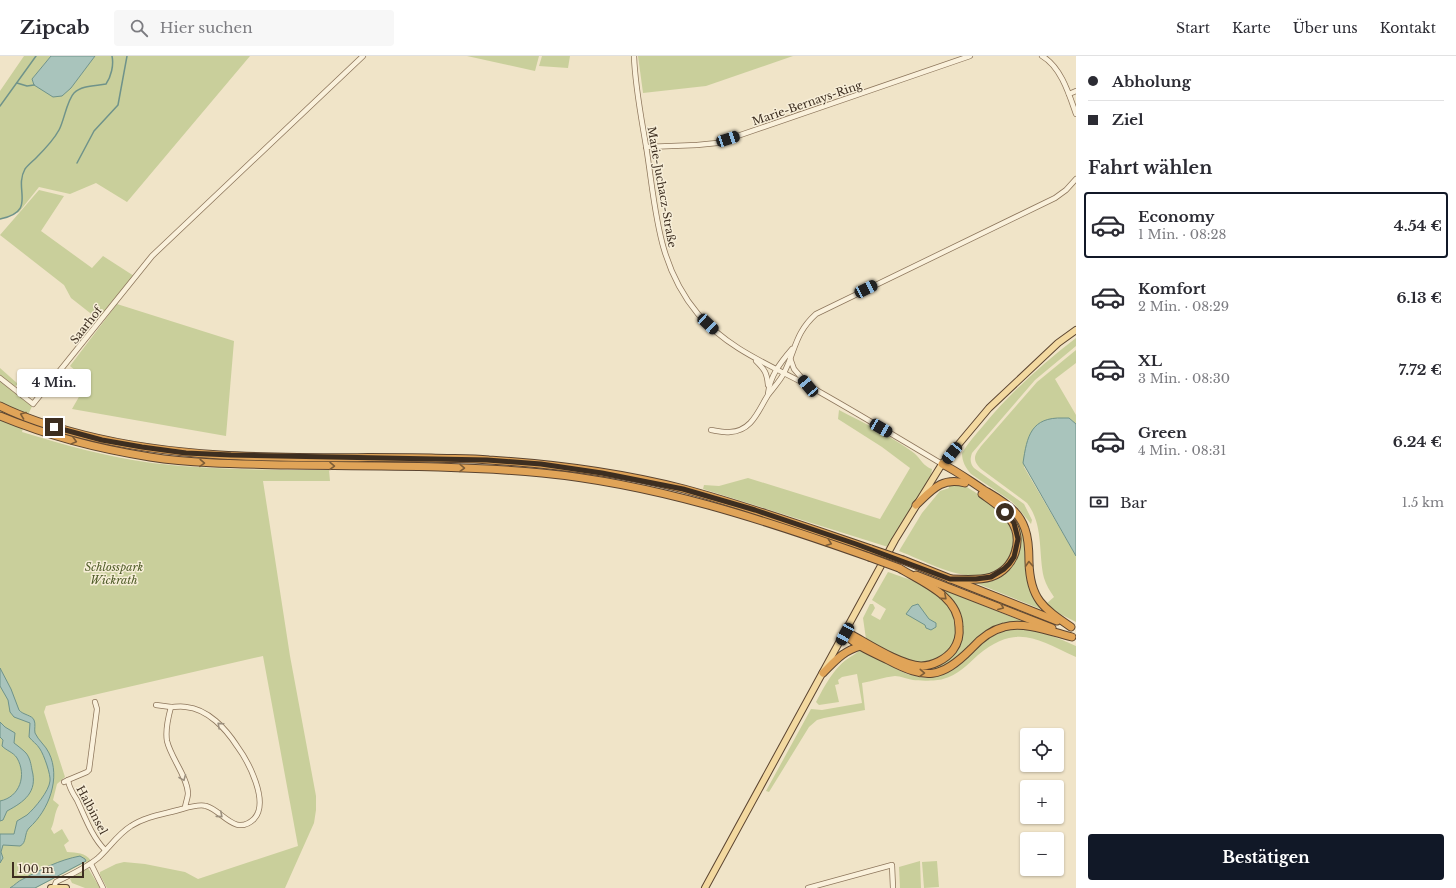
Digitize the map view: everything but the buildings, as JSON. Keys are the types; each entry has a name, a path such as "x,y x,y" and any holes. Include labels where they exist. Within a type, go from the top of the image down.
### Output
{"highway":[{"path":"3,407 41,422 102,440 186,453 487,460 541,464 602,473 683,489 781,518 903,560 1074,628"},
{"path":"1,416 36,430 77,442 116,451 187,462 472,468 542,473 598,480 658,491 700,502 809,536 869,557 992,604 1074,638"},
{"path":"942,464 952,474 998,506 1010,518 1016,530 1018,539 1014,557 998,574 984,578 950,579"},
{"path":"942,464 954,470 1013,510 1020,519 1027,538 1030,575 1034,591 1042,606 1074,628"},
{"path":"916,505 943,483 950,481 965,483"},
{"path":"845,634 852,635 910,664 922,666 934,664 943,659 953,649 960,630 958,616 955,609 945,597 899,568"},
{"path":"845,634 861,646 908,670 923,674 931,674 948,669 983,638 1004,627 1020,625 1074,638"},
{"path":"823,673 844,653 852,648 861,646"}],"main road":[{"path":"705,888 896,540 942,464 989,408 1058,343 1076,330"},
{"path":"52,888 66,888"}],"street":[{"name":"Saarhof","path":"0,378 33,404 152,256 362,56"},
{"name":"Marie-Juchacz-Straße","path":"634,56 642,124 661,243 676,280 692,306 708,324 735,346 754,358 808,386 942,464"},
{"name":"Marie-Bernays-Ring","path":"646,147 716,143 970,56"},
{"path":"1042,56 1054,67 1069,94 1076,114"},
{"path":"1069,94 1076,91"},
{"path":"767,396 769,386 776,369 794,346 808,321 816,314 1055,198 1066,190 1076,179"},
{"path":"711,430 730,432 748,425 755,419 767,396 784,374 794,346"},
{"name":"Marie-Juchacz-Straße","path":"754,358 768,375 769,386"},
{"name":"Marie-Juchacz-Straße","path":"790,358 794,369 808,386"},
{"name":"Halbinsel","path":"95,702 97,709 89,770 66,781 100,845 105,850"},
{"path":"52,888 56,882 91,864 119,835 146,818 184,808 204,805 214,809 225,819 236,824 246,824 256,817 259,810 259,800 255,780 248,762 226,731 210,717 197,710 186,707 156,705"},
{"path":"170,707 166,730 167,742 186,785 188,793 184,808"},
{"path":"91,864 103,888"},
{"path":"808,888 892,865 893,888"}],"green space":[{"path":"24,56 51,56 32,79 34,85 49,93 71,88 95,56 250,56 127,202 96,183 70,194 39,187 19,212 0,219 0,91"},
{"path":"467,56 539,56 535,71"},
{"path":"542,56 570,56 568,68 539,66"},
{"path":"638,56 793,56 706,86 643,93"},
{"path":"39,190 64,196 41,231 92,268 103,256 134,276 99,320 71,298 64,285 0,235"},
{"path":"117,304 234,341 226,436 72,409 88,381 70,366"},
{"path":"1076,338 1076,346 1035,380 971,455 971,463 974,468 1024,504 1032,520 1031,524 1011,501 971,474 964,464 962,453 969,442 1015,391 1051,358"},
{"path":"1076,350 1076,363 1055,379 1076,415 1076,424 1069,418 1057,418 1024,467 1076,556 1076,622 1056,612 1046,604 1054,597 1044,578 1040,539 1036,520 1027,503 981,469 976,462 975,457 982,445 1037,382"},
{"name":"Schlosspark Wickrath","path":"0,368 18,384 13,388 33,404 22,432 86,450 152,463 263,470 329,470 330,481 263,481 290,656 316,796 314,823 285,888 107,888 100,875 100,872 116,864 124,862 145,864 185,872 198,879 298,846 263,656 46,706 44,712 65,777 57,784 53,800 59,805 51,829 54,834 62,829 69,841 64,845 67,852 83,854 91,861 87,864 86,862 36,888 0,888"},
{"path":"839,410 896,441 914,453 924,464 932,469 931,476 888,547 703,489 704,485 719,486 748,478 880,519 910,468 882,447 838,419"},
{"path":"948,483 960,484 972,490 988,501 1010,524 1013,533 1012,550 1009,558 998,571 981,576 960,574 939,568 899,551 922,513 940,491 949,488"},
{"path":"992,497 1017,517 1025,532 1029,579 1043,610 971,581 992,579 1015,558 1012,517"},
{"path":"888,572 912,580 934,592 947,603 954,618 956,633 951,647 939,658 919,664 912,663 866,639 863,618 870,604 873,604 875,608 871,615 880,620 886,609 872,600"},
{"path":"939,588 1024,622 999,627 948,667 925,672 907,666 945,660 961,625"},
{"path":"1013,628 1038,631 1076,646 1076,657 1038,640 1027,637 1016,637 1004,639 992,645 958,672 943,679 911,680 900,676 895,676 862,683 865,710 817,720 809,727 769,792 766,791 811,709 822,710 862,703 857,674 842,677 838,680 839,684 835,685 839,702 819,705 816,702 828,681 842,663 848,658 862,651 869,653 907,674 920,677 932,677 950,670 991,637"},
{"path":"920,861 921,888 900,888 899,867"},
{"path":"937,861 939,887 924,888 922,862"},
{"path":"88,868 100,888 85,888 72,883 70,879"}],"water":[{"path":"51,56 95,56 71,88 62,96 53,97 34,85 32,79"},
{"path":"1069,418 1076,424 1076,556 1023,463 1026,444 1032,430 1037,425 1052,419"},
{"path":"918,604 929,619 936,623 936,627 931,630 926,628 925,625 906,614 912,606"},
{"path":"0,668 11,689 19,710 33,718 35,723 35,733 49,753 54,773 51,793 47,803 36,821 27,830 24,843 20,846 3,845 1,852 3,858 0,863 0,834 14,834 17,821 27,815 38,804 47,790 50,778 42,752 29,737 30,723 14,717 10,712 8,700 0,686"},
{"path":"0,722 15,733 14,743 26,753 31,763 33,784 24,800 7,811 3,820 0,821 0,801 7,799 17,790 20,784 21,771 20,765 14,754 2,746 3,740 0,737"},
{"path":"80,856 86,861 35,888 10,888 21,880 44,868 58,862"}],"waterway":[{"path":"0,106 36,56"},
{"path":"0,219 18,211 21,205 21,185 25,169 46,148 57,134 69,100 74,93 81,88 106,84 112,71 112,56"},
{"path":"77,163 94,131 118,105 127,56"},
{"path":"17,83 27,86 34,85"}],"route":[{"path":"54,427 102,440 186,453 487,460 541,464 602,473 683,489 755,510 903,560 950,579 976,579 991,577 998,574 1009,564 1014,557 1018,539 1014,523 1005,512"}]}
